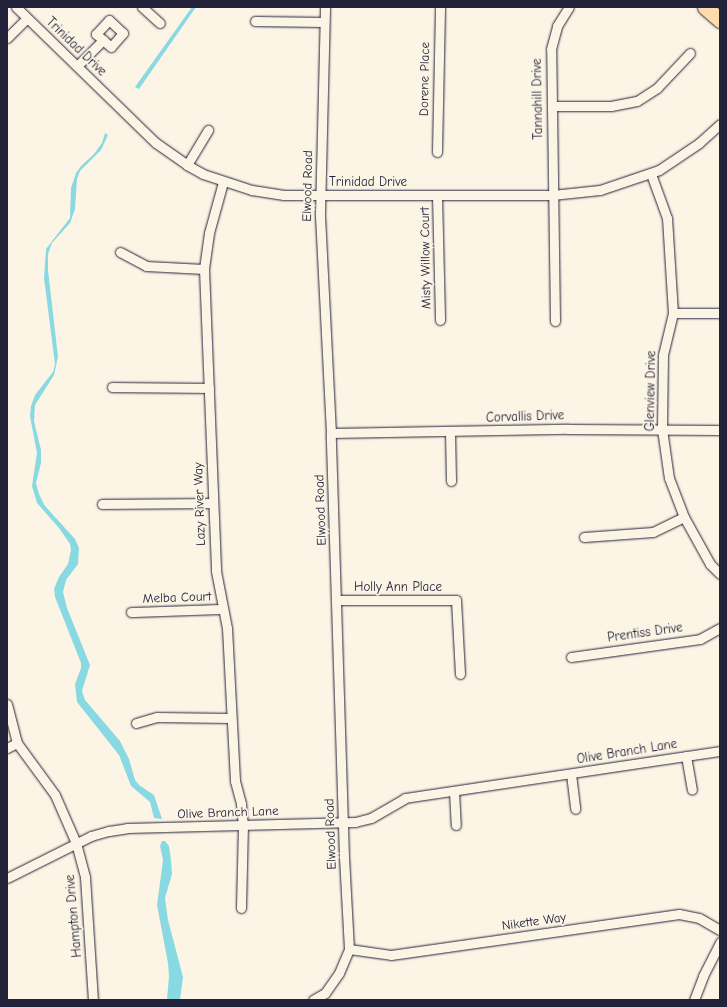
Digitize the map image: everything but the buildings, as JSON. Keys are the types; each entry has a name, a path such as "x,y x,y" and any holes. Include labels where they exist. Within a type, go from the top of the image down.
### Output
{"main road":[{"path":"705,7 720,20"}],"street":[{"name":"Trinidad Drive","path":"16,7 156,143 186,165 223,182 265,192 321,195 552,195 600,190 651,174 699,143 720,124"},
{"path":"142,7 160,23"},
{"name":"Elwood Road","path":"313,1000 325,993 338,973 349,949 343,822 331,433 320,213 324,7"},
{"name":"Dorene Place","path":"436,152 440,7"},
{"name":"Tannahill Drive","path":"555,321 551,49 557,26 569,7"},
{"path":"7,38 27,18"},
{"path":"255,21 324,22"},
{"path":"77,66 103,40"},
{"path":"552,106 611,106 637,101 657,88 690,53"},
{"path":"186,165 208,130"},
{"name":"Glenview Drive","path":"651,174 667,218 673,313 663,355 662,428 669,478 684,517 710,564 720,574"},
{"name":"Lazy River Way","path":"223,182 209,233 204,269 212,503 216,570 227,628 230,718 235,780 241,804 243,825 241,908"},
{"name":"Misty Willow Court","path":"437,195 440,320"},
{"path":"120,252 146,266 204,269"},
{"path":"673,313 720,313"},
{"path":"112,387 209,388"},
{"name":"Corvallis Drive","path":"331,433 450,432 568,428 662,428 720,430"},
{"path":"450,432 451,481"},
{"path":"102,504 212,503"},
{"path":"584,537 653,532 684,517"},
{"name":"Holly Ann Place","path":"337,600 456,600 460,674"},
{"name":"Melba Court","path":"131,612 223,609"},
{"name":"Prentiss Drive","path":"571,657 700,639 720,628"},
{"name":"Hampton Drive","path":"7,704 17,743 55,795 76,843 85,877 94,1000"},
{"path":"136,723 157,717 230,718"},
{"path":"7,748 17,743"},
{"name":"Olive Branch Lane","path":"7,878 97,834 127,828 343,822 371,818 405,798 720,751"},
{"name":"Olive Branch Lane","path":"686,756 692,790"},
{"name":"Olive Branch Lane","path":"571,774 575,809"},
{"path":"454,791 456,825"},
{"name":"Nikette Way","path":"349,949 391,955 679,914 698,918 720,930"},
{"path":"694,1000 702,976 720,942"}],"water":[{"path":"192,7 196,7 139,89 135,87"},
{"path":"105,133 108,135 101,150 80,171 77,179 75,209 70,223 52,243 48,254 48,270 58,357 54,375 35,405 34,421 41,450 41,463 36,483 39,494 45,506 75,539 79,548 78,564 66,580 63,592 67,608 90,665 82,691 85,700 120,741 129,759 135,780 139,785 154,795 162,819 154,818 150,802 131,786 119,755 77,702 75,684 81,668 81,663 55,597 54,589 59,577 68,564 71,550 70,544 59,528 37,503 32,486 37,453 30,416 31,406 35,395 53,372 55,364 44,278 46,249 70,218 71,188 76,173 102,143"},
{"path":"162,841 165,841 169,846 171,860 172,874 165,898 168,920 183,977 180,1000 167,1000 169,976 168,963 157,905 163,860 160,846"}]}
